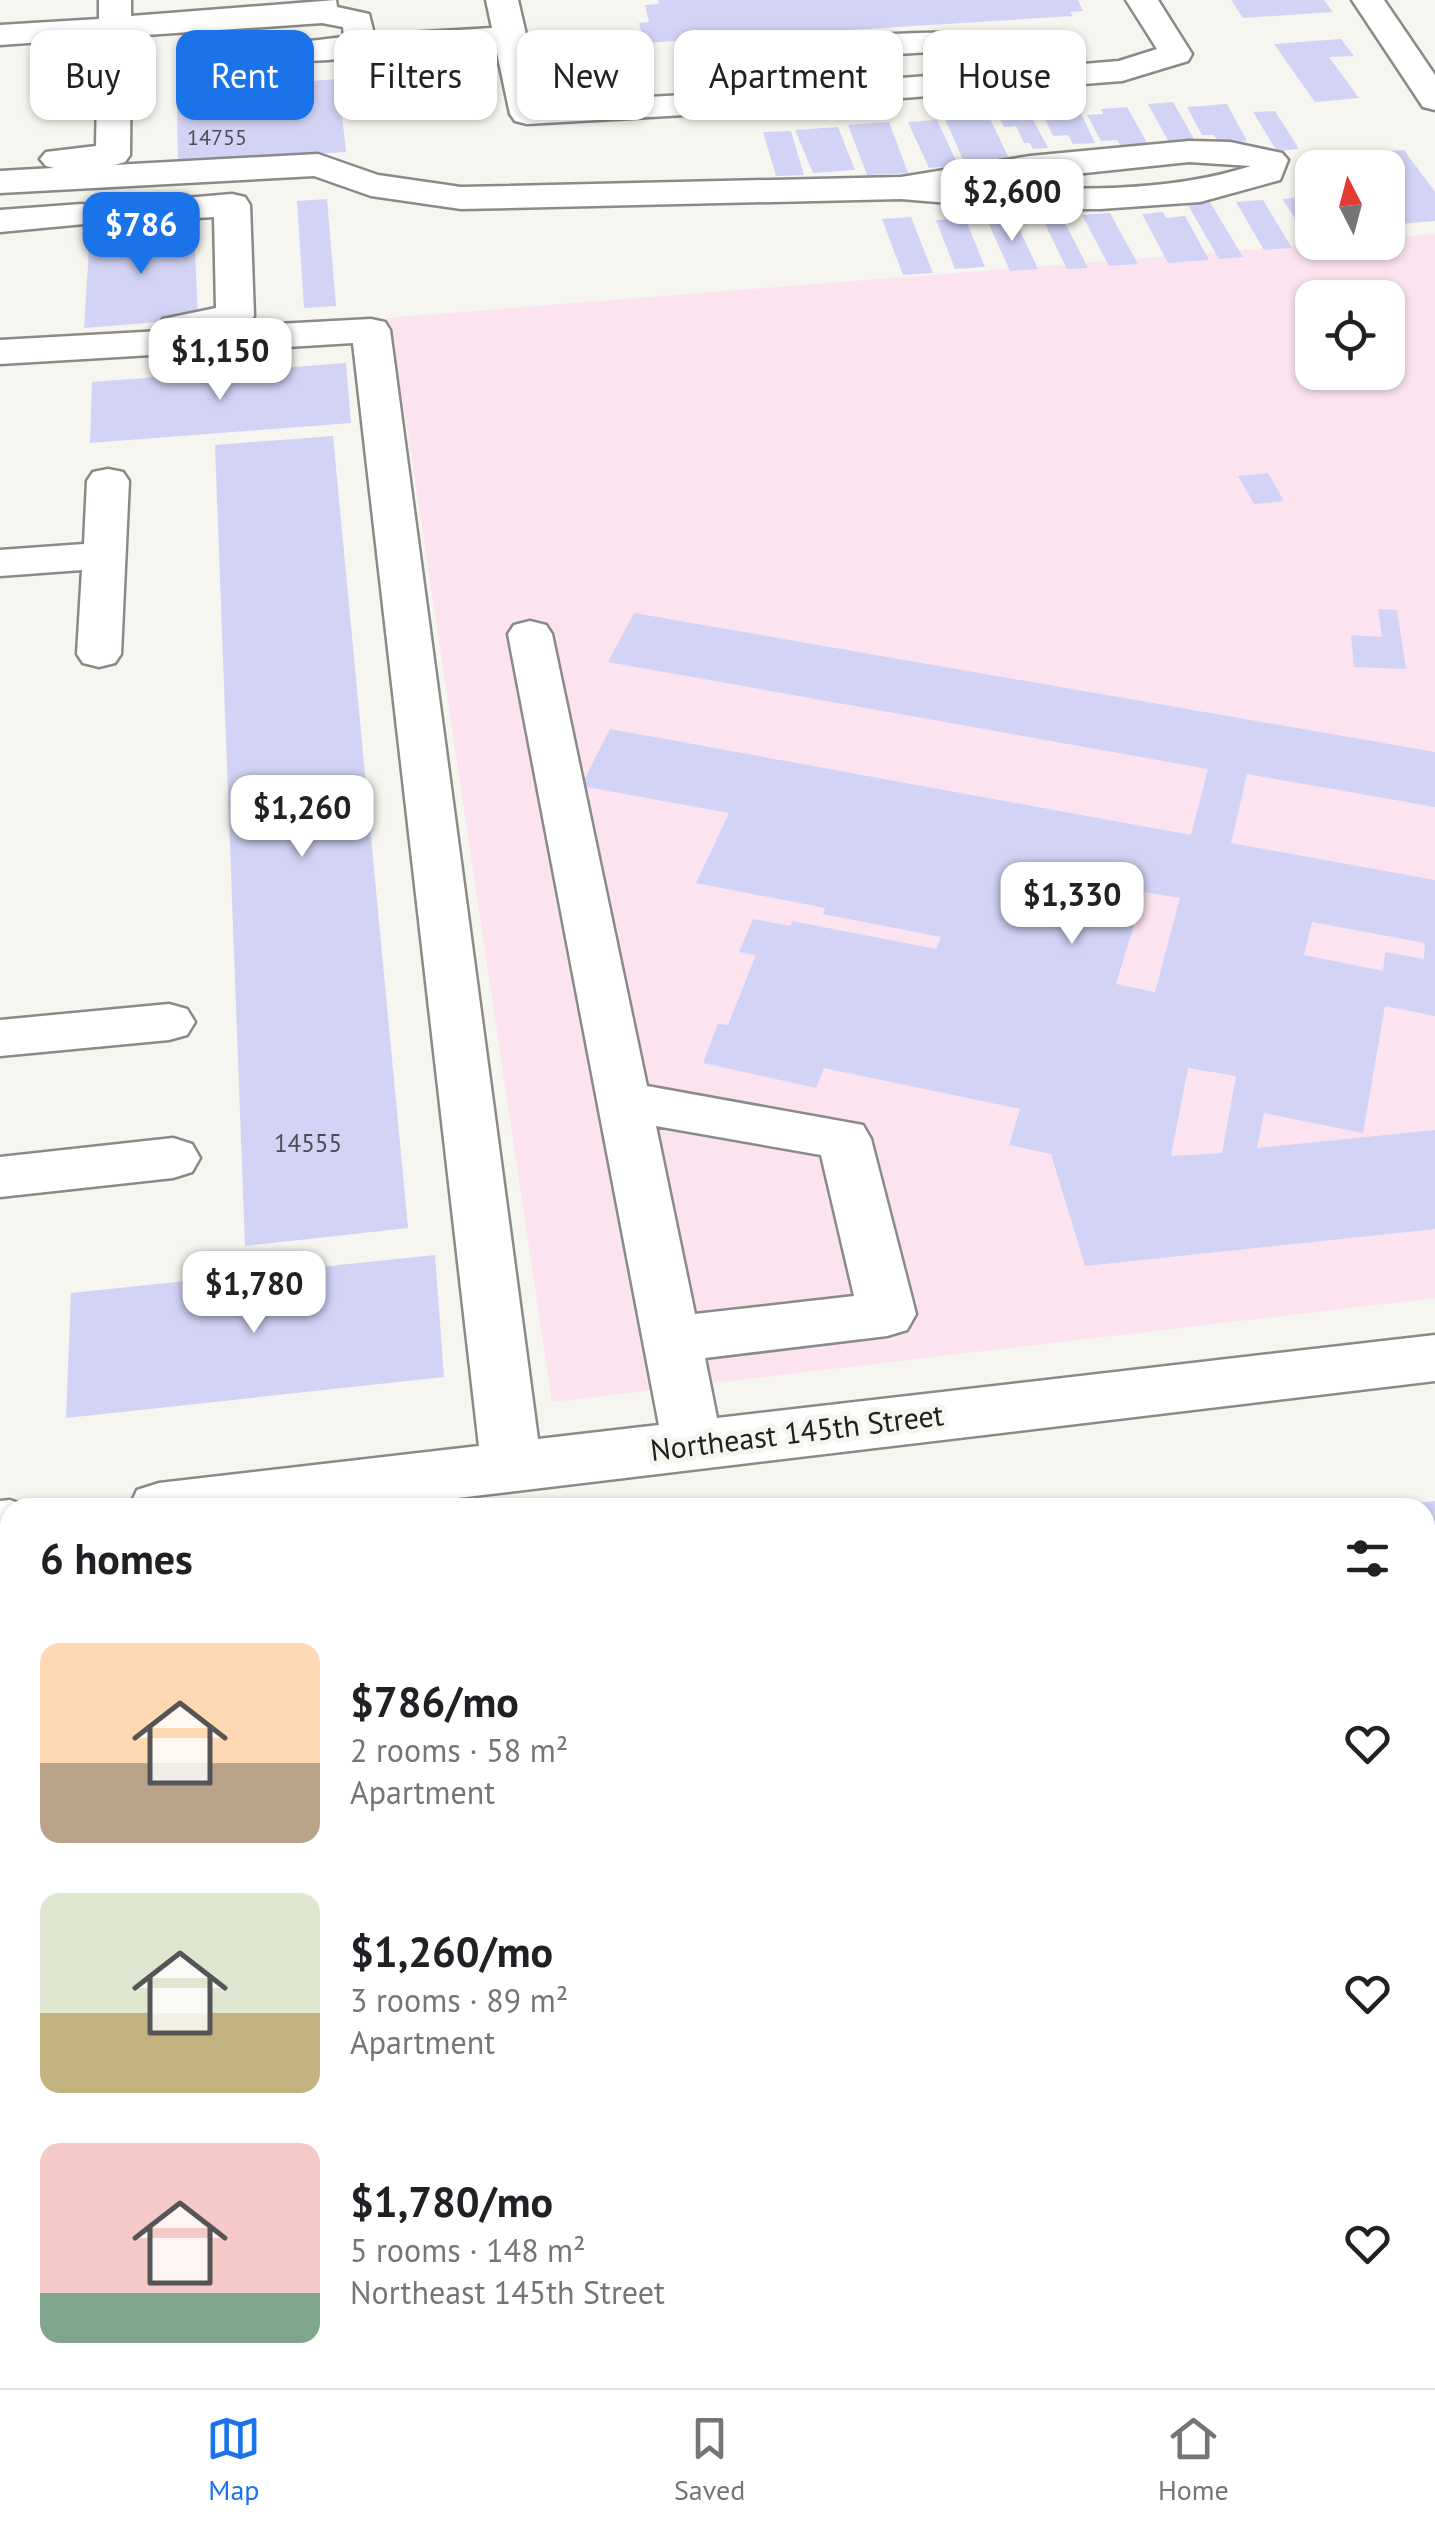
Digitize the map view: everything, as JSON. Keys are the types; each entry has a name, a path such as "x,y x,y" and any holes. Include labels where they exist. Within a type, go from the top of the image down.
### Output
{"street":[{"path":"502,0 528,114 674,106"},
{"path":"1086,74 1122,71 1176,54 1142,0"},
{"path":"1368,0 1435,100"},
{"path":"0,35 114,14 321,6 358,21 361,46 314,50"},
{"path":"0,164 113,155 114,14"},
{"path":"497,38 510,37"},
{"path":"948,41 983,45 1030,64 1038,78 826,94 816,64 838,48 948,41"},
{"path":"0,182 318,165 371,185 461,198 901,188 1020,198 1100,198 1200,191 1268,173 1270,160 1241,152 1160,154 1029,166 901,188"},
{"path":"0,220 232,205 235,316 187,326 0,344"},
{"path":"0,352 372,330 512,1467"},
{"path":"99,654 108,481"},
{"path":"0,562 104,554"},
{"path":"530,634 694,1445"},
{"path":"0,1038 169,1022"},
{"path":"624,1100 844,1139 887,1314 672,1339"},
{"path":"0,1177 173,1158"},
{"name":"Northeast 145th Street","path":"289,1498 512,1467 1435,1358"}],"shaded area":[{"path":"1435,234 1435,1298 552,1402 407,426 386,318 1295,246 1295,260 1405,260 1405,237"}],"building":[{"path":"658,0 1078,0 1083,11 1070,12 1073,16 851,30 674,30 674,41 654,42 654,30 641,30 639,23 649,22 645,5 659,4"},
{"path":"1231,0 1324,0 1333,12 1243,18"},
{"path":"1341,39 1354,56 1329,57 1359,98 1315,102 1274,44"},
{"path":"334,79 334,120 342,120 346,152 178,163 177,120 314,120 314,81"},
{"path":"1173,102 1197,144 1171,146 1148,104"},
{"path":"1227,104 1247,141 1219,143 1214,135 1202,135 1187,107"},
{"path":"1127,107 1150,148 1123,150 1117,140 1101,141 1087,115 1103,114 1101,109"},
{"path":"1275,111 1299,149 1277,151 1253,112"},
{"path":"937,120 958,165 929,168 908,122"},
{"path":"945,120 991,120 1010,161 965,164"},
{"path":"1000,120 1033,120 1048,148 1033,149 1030,143 1024,143 1016,126 1004,127"},
{"path":"1045,120 1084,120 1095,143 1073,144 1068,135 1053,136"},
{"path":"889,122 908,173 867,175 848,125"},
{"path":"838,127 855,170 813,173 795,130"},
{"path":"791,131 804,175 776,176 763,132"},
{"path":"1405,151 1435,192 1435,221 1405,224"},
{"path":"1295,198 1295,218 1282,199"},
{"path":"327,199 336,306 304,308 297,201"},
{"path":"1208,199 1243,257 1219,259 1185,200"},
{"path":"1263,200 1292,248 1264,250 1236,202"},
{"path":"1163,212 1166,218 1185,216 1209,260 1168,263 1142,214"},
{"path":"1110,213 1138,264 1109,266 1082,215"},
{"path":"1013,216 1038,269 1010,271 986,218"},
{"path":"911,217 933,273 903,275 882,219"},
{"path":"965,218 985,267 955,269 936,220"},
{"path":"1065,223 1088,268 1067,269 1045,224"},
{"path":"194,226 198,319 84,328 90,233"},
{"path":"346,363 351,423 90,443 92,382"},
{"path":"333,436 408,1228 245,1246 215,445"},
{"path":"1268,473 1284,501 1254,504 1238,476"},
{"path":"1378,609 1397,610 1406,669 1354,667 1351,635 1382,637"},
{"path":"634,613 1435,752 1435,807 1247,774 1231,843 1435,880 1435,1016 1385,1006 1363,1133 1264,1113 1257,1148 1435,1130 1435,1229 1085,1266 1051,1154 1009,1145 1020,1109 824,1068 816,1088 703,1063 718,1024 728,1025 756,955 739,952 753,919 791,926 792,921 936,949 941,937 823,914 825,908 696,883 729,813 581,786 610,729 1191,835 1208,769 608,662","holes":["1144,892 1180,898 1155,992 1116,984","1312,922 1425,943 1424,959 1385,952 1383,971 1304,955","1188,1068 1236,1076 1222,1153 1171,1156"]},
{"path":"435,1255 444,1377 66,1418 71,1293"}]}
